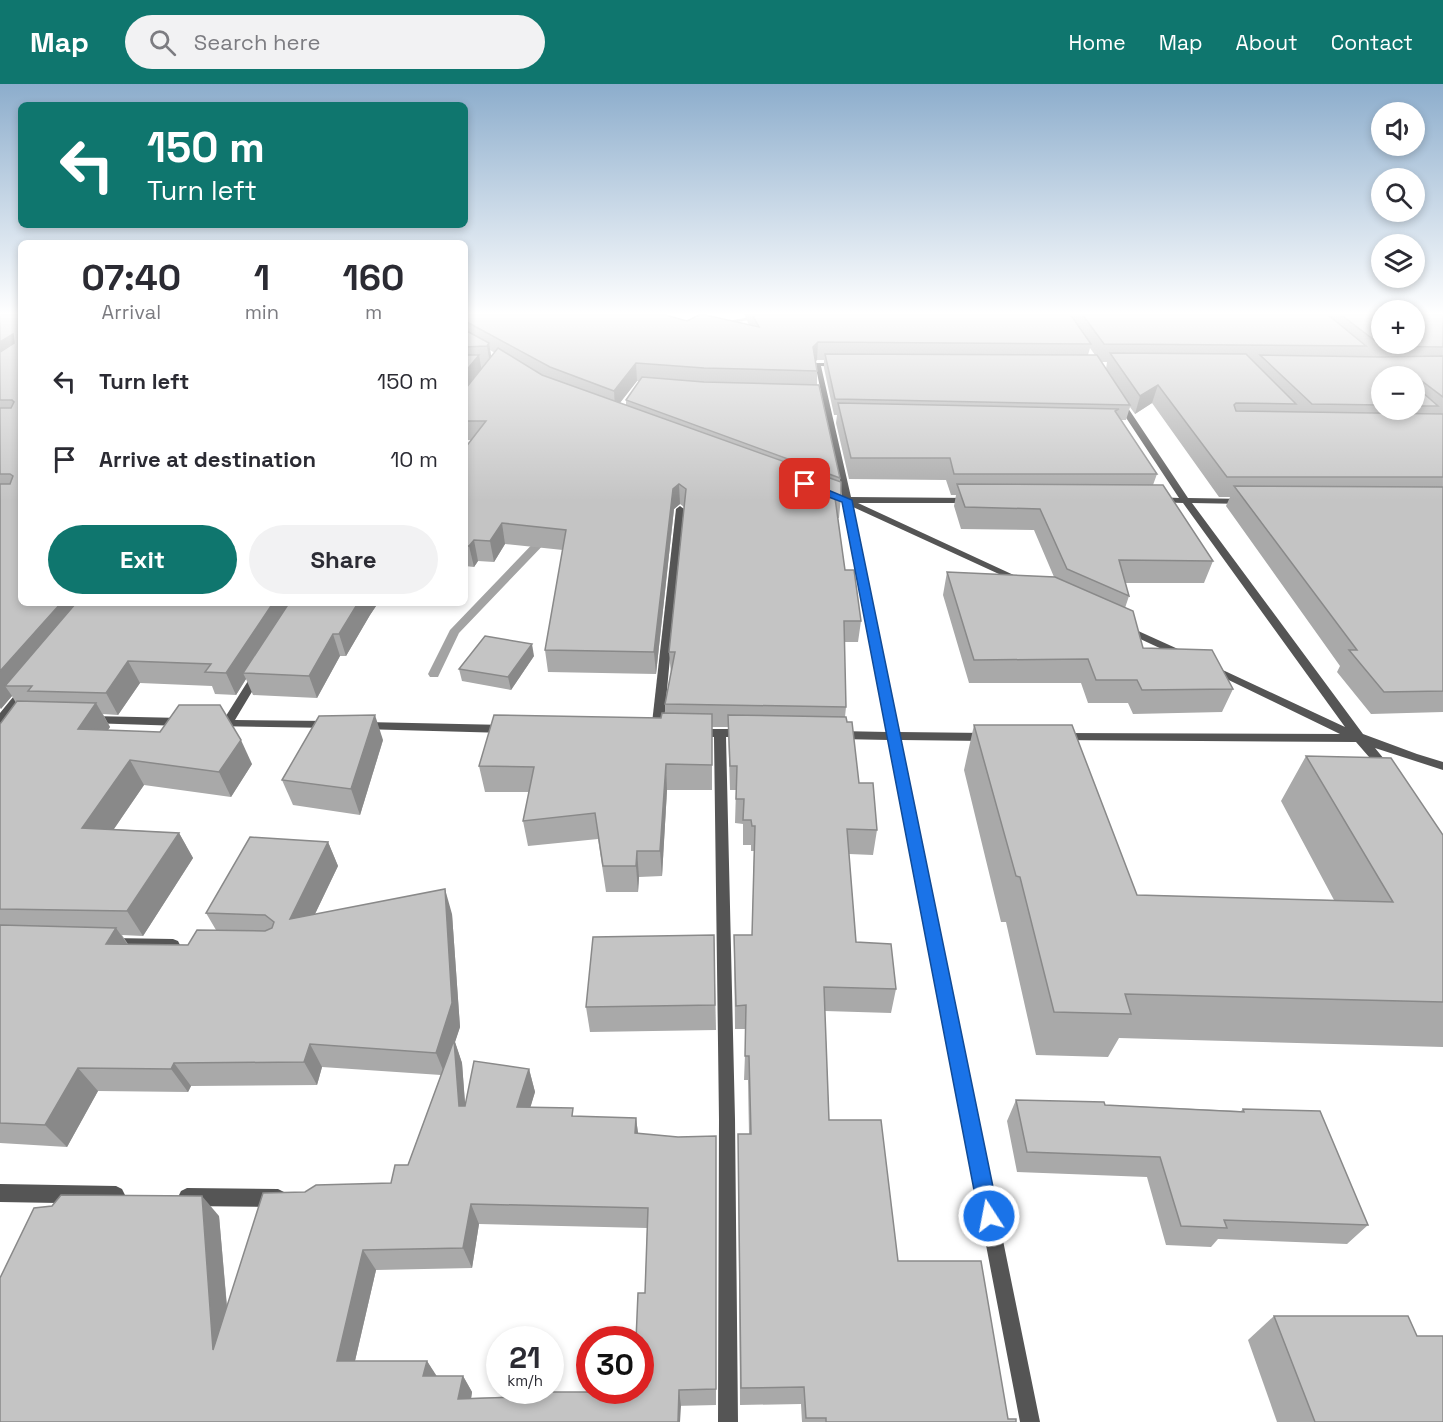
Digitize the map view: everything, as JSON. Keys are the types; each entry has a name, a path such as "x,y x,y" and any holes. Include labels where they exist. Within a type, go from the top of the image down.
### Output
{"street":[{"path":"817,376 817,392 835,419 842,498 1030,1422"},
{"path":"1116,396 1186,501 1359,738 1398,784"},
{"path":"1124,424 1135,425"},
{"path":"842,498 976,500"},
{"path":"842,498 1032,585"},
{"path":"1151,500 1256,501"},
{"path":"657,732 680,509"},
{"path":"1119,625 1195,660"},
{"path":"227,723 264,663"},
{"path":"1206,665 1391,752 1443,766"},
{"path":"1,719 31,683"},
{"path":"1,719 37,719"},
{"path":"85,720 514,729"},
{"path":"689,732 755,734"},
{"path":"720,733 727,1119 728,1422"},
{"path":"824,735 1000,737"},
{"path":"1048,737 1359,738"},
{"path":"92,943 184,945"},
{"path":"0,1193 131,1196"},
{"path":"167,1196 297,1199"}],"building":[{"path":"0,376 18,376 18,606 58,606 0,671 0,484 10,484 13,476 0,474 0,408 11,408 14,402 0,400"},
{"path":"475,376 546,376 841,482 841,497 835,498 845,570 854,570 861,621 844,621 846,707 665,704 675,652 669,652 686,489 679,484 673,489 654,652 545,650 566,530 502,523 490,541 474,540 468,546 468,444 486,421 468,421 468,386"},
{"path":"575,376 625,376 614,391"},
{"path":"830,376 1111,376 1130,405 835,399"},
{"path":"1126,376 1268,376 1296,404 1236,403 1234,405 1236,411 1371,413 1371,420 1425,420 1425,414 1443,414 1443,477 1227,477 1158,385 1140,396"},
{"path":"1283,376 1371,376 1371,405 1312,404"},
{"path":"1425,376 1443,376 1443,397 1425,384"},
{"path":"642,377 704,382 819,385 840,478 626,400"},
{"path":"1425,395 1438,406 1425,406"},
{"path":"838,403 1119,409 1115,411 1157,474 954,474 950,458 851,458"},
{"path":"957,484 1163,485 1213,561 1119,560 1129,596 1067,569 1040,509 965,507"},
{"path":"1234,486 1443,487 1443,691 1384,692 1349,650 1357,650"},
{"path":"947,572 1055,577 1133,611 1143,648 1212,650 1233,689 1142,690 1137,680 1096,680 1088,659 974,660"},
{"path":"73,606 271,606 226,673 205,672 211,664 128,661 106,693 28,691 32,686 5,686"},
{"path":"287,606 356,606 339,634 333,634 309,676 243,673"},
{"path":"485,636 532,644 508,677 459,669"},
{"path":"17,701 96,703 78,729 160,732 179,705 220,705 241,740 219,772 130,760 82,828 179,833 127,911 0,909 0,724"},
{"path":"662,713 712,714 712,765 666,764 660,851 637,851 636,866 603,866 595,813 523,821 534,767 479,766 494,715 661,718"},
{"path":"375,715 351,789 282,780 319,716"},
{"path":"728,715 846,717 847,722 852,722 859,783 873,783 877,830 847,829 856,942 891,944 896,989 824,987 829,1120 881,1120 898,1261 981,1261 1008,1419 1016,1419 1016,1422 826,1422 826,1418 806,1418 804,1387 741,1388 738,1134 751,1134 749,1056 745,1056 746,1005 736,1006 734,935 752,935 755,826 752,826 751,820 743,820 744,799 736,799 737,766 730,766"},
{"path":"974,725 1072,725 1137,895 1393,902 1306,756 1391,758 1443,835 1443,1002 1125,994 1131,1014 1054,1012 1020,877 1016,876"},
{"path":"250,837 328,842 290,919 445,889 452,1003 436,1053 310,1044 304,1062 174,1063 171,1069 78,1068 45,1125 0,1123 0,925 116,928 106,944 188,945 197,930 265,931 272,928 274,922 265,915 206,913"},
{"path":"714,935 715,1005 586,1007 593,937"},
{"path":"454,1040 459,1106 465,1106 474,1061 529,1069 517,1107 573,1108 572,1116 636,1118 635,1133 678,1137 716,1136 716,1389 679,1390 678,1422 0,1422 0,1278 34,1208 52,1206 61,1195 202,1196 213,1350 263,1193 305,1192 316,1185 391,1183 395,1165 408,1165","holes":["471,1204 648,1208 645,1293 638,1293 637,1326 654,1326 654,1404 576,1404 576,1392 564,1392 564,1404 486,1404 486,1398 458,1399 463,1376 423,1376 427,1361 337,1361 363,1250 463,1248"]},
{"path":"1016,1100 1104,1102 1105,1105 1244,1112 1243,1109 1320,1111 1368,1225 1224,1220 1227,1228 1181,1226 1160,1157 1027,1152"},
{"path":"1274,1316 1408,1316 1417,1336 1443,1336 1443,1422 1315,1422"}],"waterway":[{"path":"434,674 454,632 547,535"}],"route":[{"path":"805,484 847,500 989,1216"}]}
